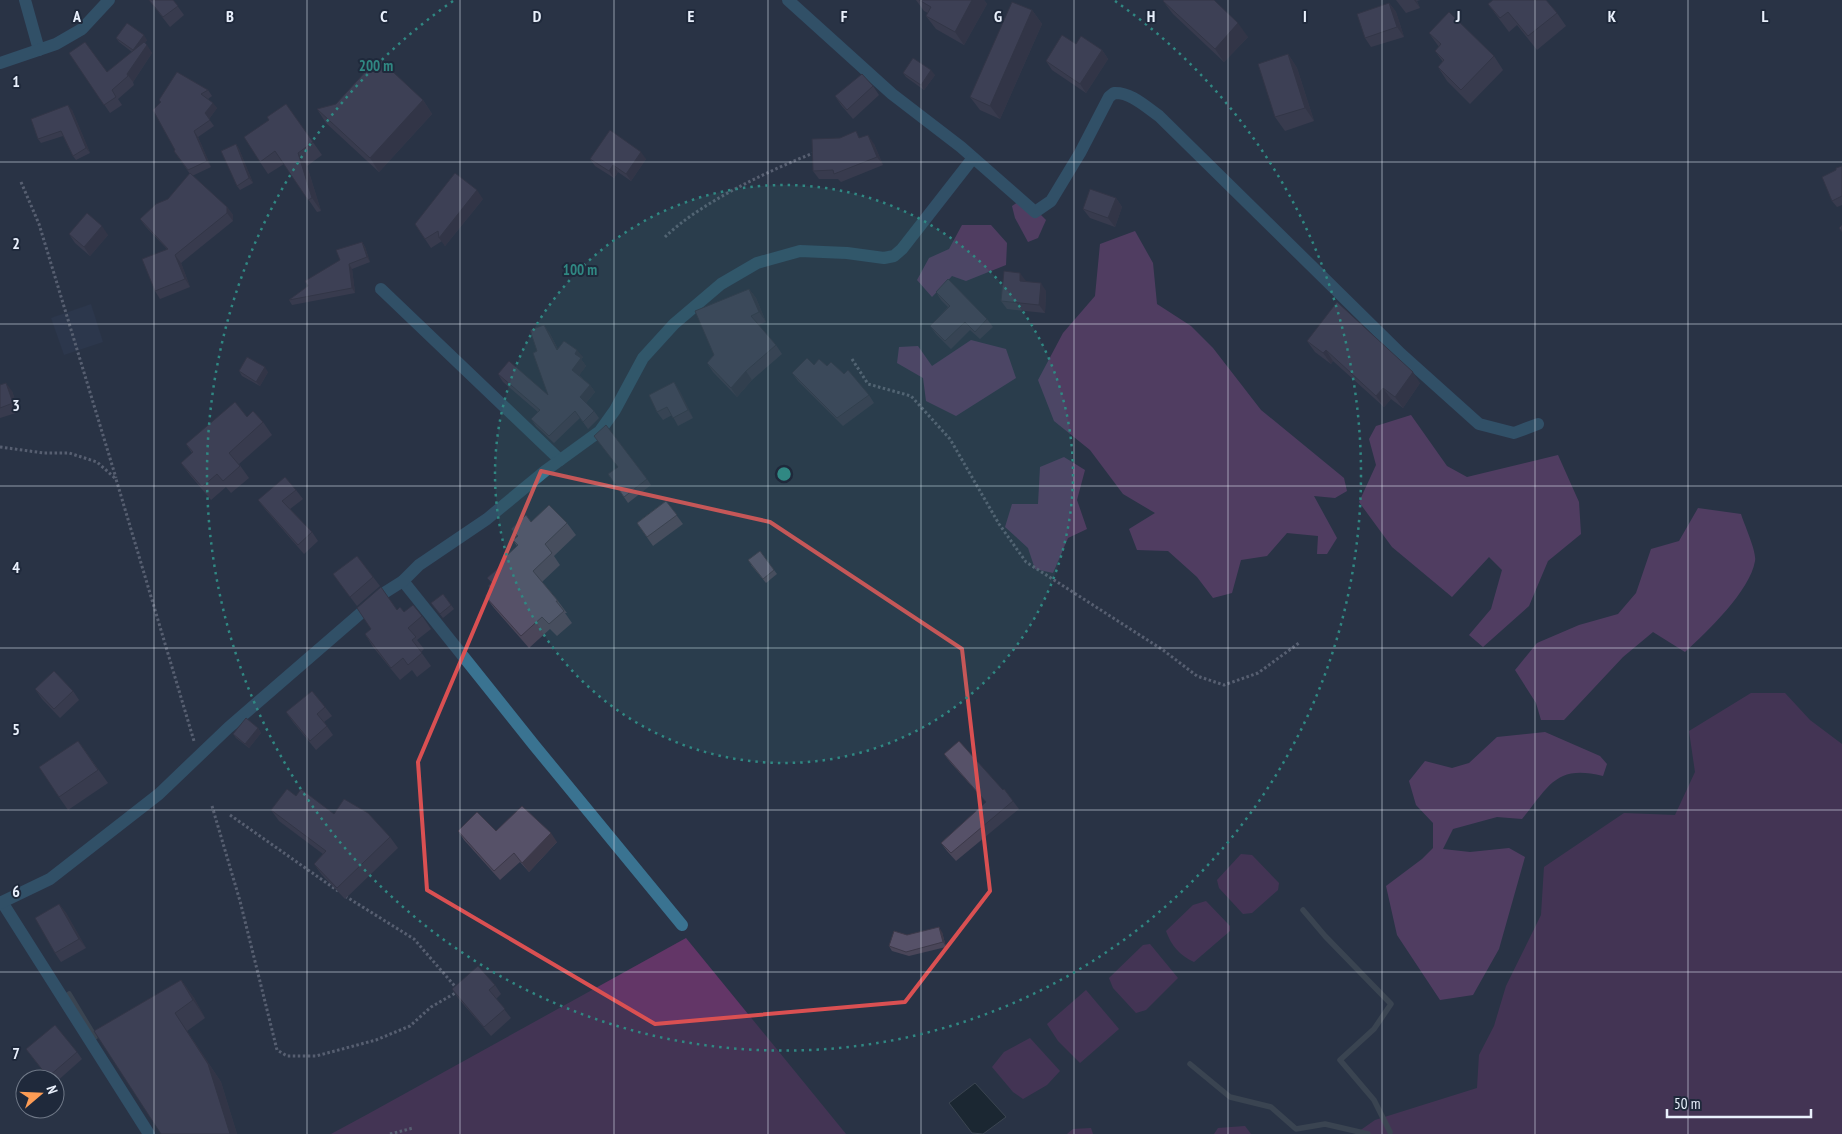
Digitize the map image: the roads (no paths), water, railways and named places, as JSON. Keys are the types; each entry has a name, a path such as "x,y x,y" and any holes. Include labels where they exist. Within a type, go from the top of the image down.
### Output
{"street":[{"path":"24,0 39,50"},
{"path":"0,63 56,44 82,29 110,0"},
{"path":"788,0 892,94 973,158 1035,212 1051,201 1080,153 1109,97 1114,93 1120,92 1136,100 1158,116 1401,354 1479,424 1514,433 1538,424"},
{"path":"149,1134 1,902 50,878 76,860 159,794 199,756 384,593 403,581 420,565 487,519 560,460 600,431 616,410 643,358 674,324 721,284 757,263 800,251 847,253 884,258 894,256 902,249 973,158"},
{"path":"381,289 560,460"},
{"path":"403,581 534,745 682,925"}],"waterway":[{"path":"1303,910 1325,936 1391,1004 1374,1029 1340,1060 1374,1100 1390,1132"},
{"path":"69,994 95,1037"},
{"path":"1190,1064 1230,1097 1271,1107 1296,1129 1325,1124 1368,1134"}]}
